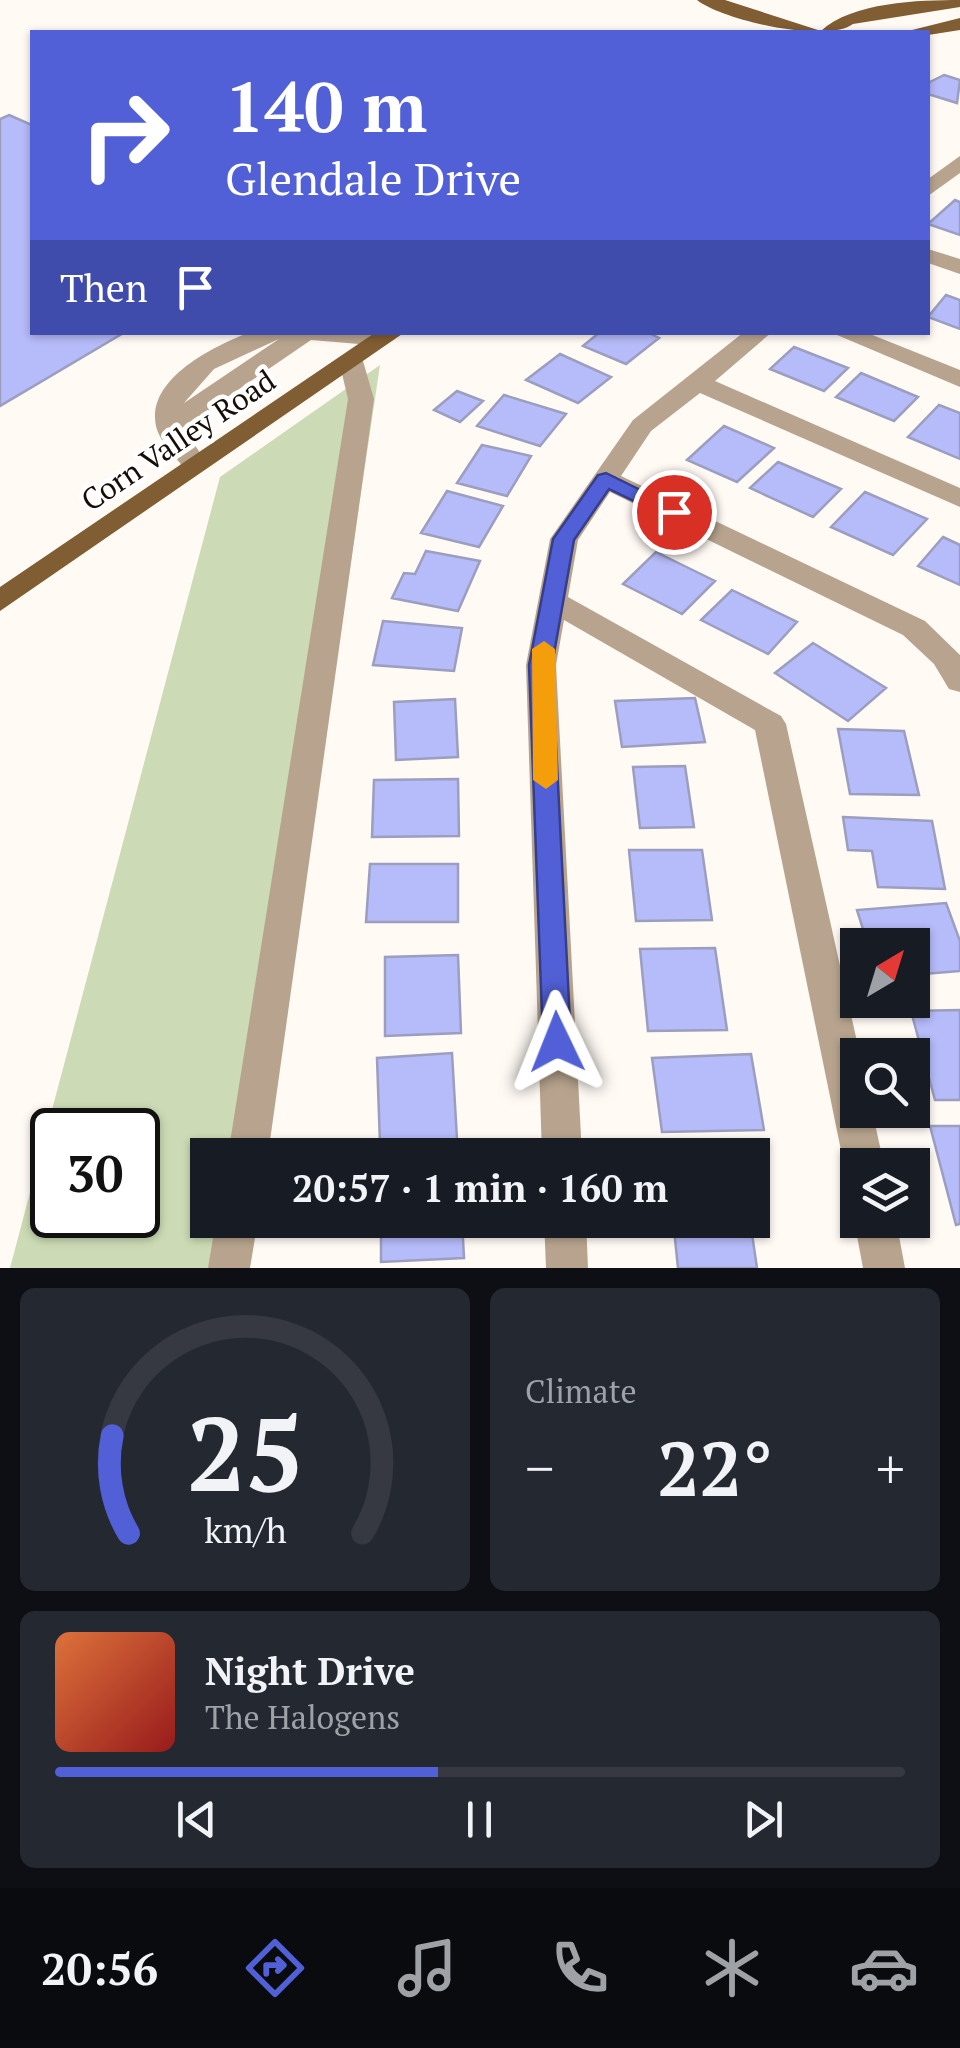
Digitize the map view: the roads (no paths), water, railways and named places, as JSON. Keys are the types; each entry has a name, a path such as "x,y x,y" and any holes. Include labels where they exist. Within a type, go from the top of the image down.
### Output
{"main road":[{"path":"706,0 806,30"},
{"path":"833,30 848,19 960,2"},
{"path":"925,30 960,24"},
{"name":"Corn Valley Road","path":"0,601 388,336"}],"street":[{"path":"930,189 957,169"},
{"path":"930,257 960,267"},
{"path":"197,466 170,426 169,410 178,386 263,335"},
{"path":"170,426 299,335"},
{"path":"359,335 388,336"},
{"path":"561,1138 541,665 564,539 642,426 756,335"},
{"path":"850,335 960,379"},
{"path":"251,1138 352,472 361,399 351,361"},
{"path":"699,384 960,498"},
{"path":"606,479 914,628 945,656 960,681"},
{"path":"553,600 770,724 860,1148"},
{"path":"229,1268 234,1238"},
{"path":"566,1238 567,1268"},
{"path":"878,1238 884,1268"}]}
